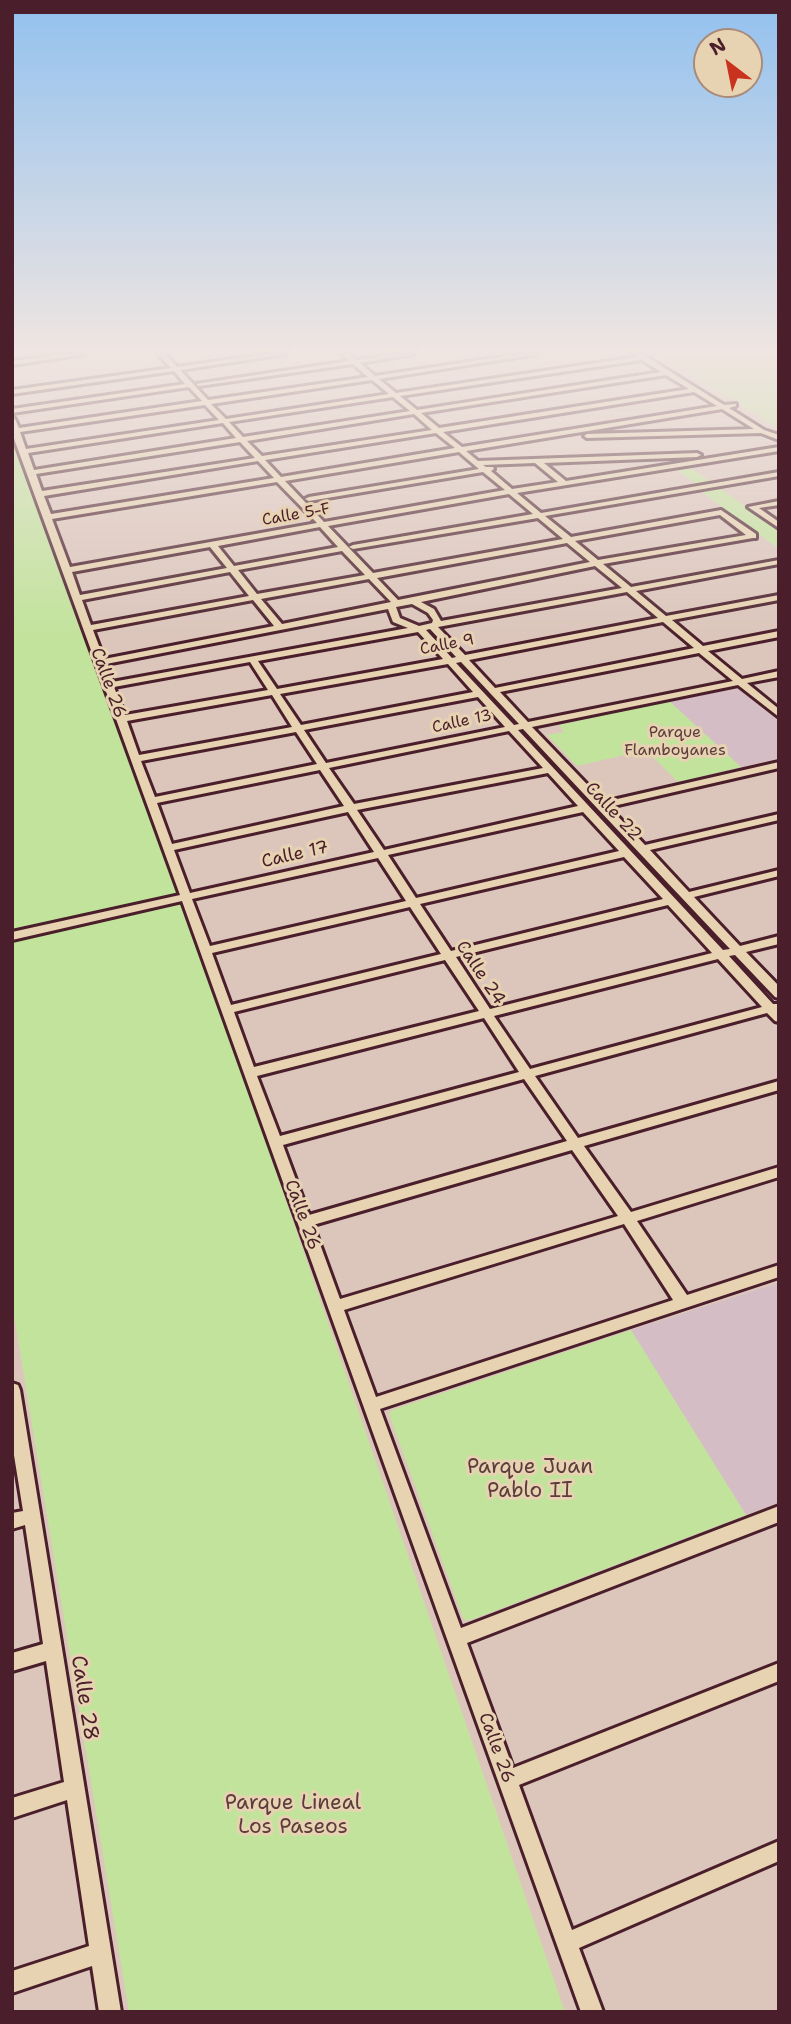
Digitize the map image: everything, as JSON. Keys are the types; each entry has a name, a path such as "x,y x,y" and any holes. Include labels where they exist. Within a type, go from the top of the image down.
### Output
{"street":[{"path":"24,451 40,448"},
{"path":"32,472 180,448"},
{"path":"255,448 401,603"},
{"path":"39,495 323,448"},
{"path":"458,448 779,714"},
{"path":"48,517 476,448"},
{"path":"666,448 671,456"},
{"name":"Calle 5-F","path":"67,570 510,491 779,449"},
{"name":"Calle 26","path":"24,451 592,2012"},
{"path":"476,463 747,453"},
{"path":"537,461 564,483"},
{"path":"309,499 524,462"},
{"path":"77,598 349,547 779,474"},
{"path":"284,479 309,499 326,524"},
{"path":"752,508 779,503"},
{"path":"752,508 779,526"},
{"path":"88,628 566,538 721,512 752,536 596,563 100,662"},
{"path":"212,544 279,627"},
{"path":"108,685 779,562"},
{"name":"Calle 9","path":"121,719 450,661 779,597"},
{"name":"Calle 22","path":"776,1011 670,901 419,629 396,620 401,603 431,611 437,620 434,626 462,658 779,994"},
{"path":"493,691 779,634"},
{"name":"Calle 24","path":"253,660 528,1076 628,1219 682,1302"},
{"name":"Calle 13","path":"151,802 779,674"},
{"path":"136,759 480,694"},
{"path":"601,806 779,765"},
{"path":"168,848 350,808 550,770"},
{"name":"Calle 17","path":"12,936 585,808"},
{"path":"642,849 779,817"},
{"path":"206,951 626,853"},
{"path":"686,896 779,873"},
{"path":"227,1010 670,901"},
{"path":"250,1073 779,940"},
{"path":"275,1142 776,1011"},
{"path":"304,1222 779,1085"},
{"path":"335,1307 779,1172"},
{"path":"371,1405 779,1271"},
{"name":"Calle 28","path":"13,1401 110,2012"},
{"path":"456,1639 779,1514"},
{"path":"12,1521 32,1516"},
{"path":"12,1661 53,1650"},
{"path":"508,1780 779,1672"},
{"path":"12,1808 75,1788"},
{"path":"566,1943 779,1851"},
{"path":"12,1982 101,1953"}],"shaded area":[{"path":"737,687 779,722 779,758 741,767 669,701"},
{"path":"779,1283 779,1502 746,1515 631,1330"}],"green space":[{"name":"Parque Lineal Los Paseos","path":"12,448 19,448 183,901 565,2012 129,2012 12,1303"},
{"path":"688,466 779,530 779,549 699,490 698,486 674,468"},
{"name":"Parque Flamboyanes","path":"669,701 741,767 678,782 646,750 577,766 547,735 564,732 559,725"},
{"name":"Parque Juan Pablo II","path":"631,1330 746,1515 468,1621 463,1618 389,1414 392,1410"}]}
